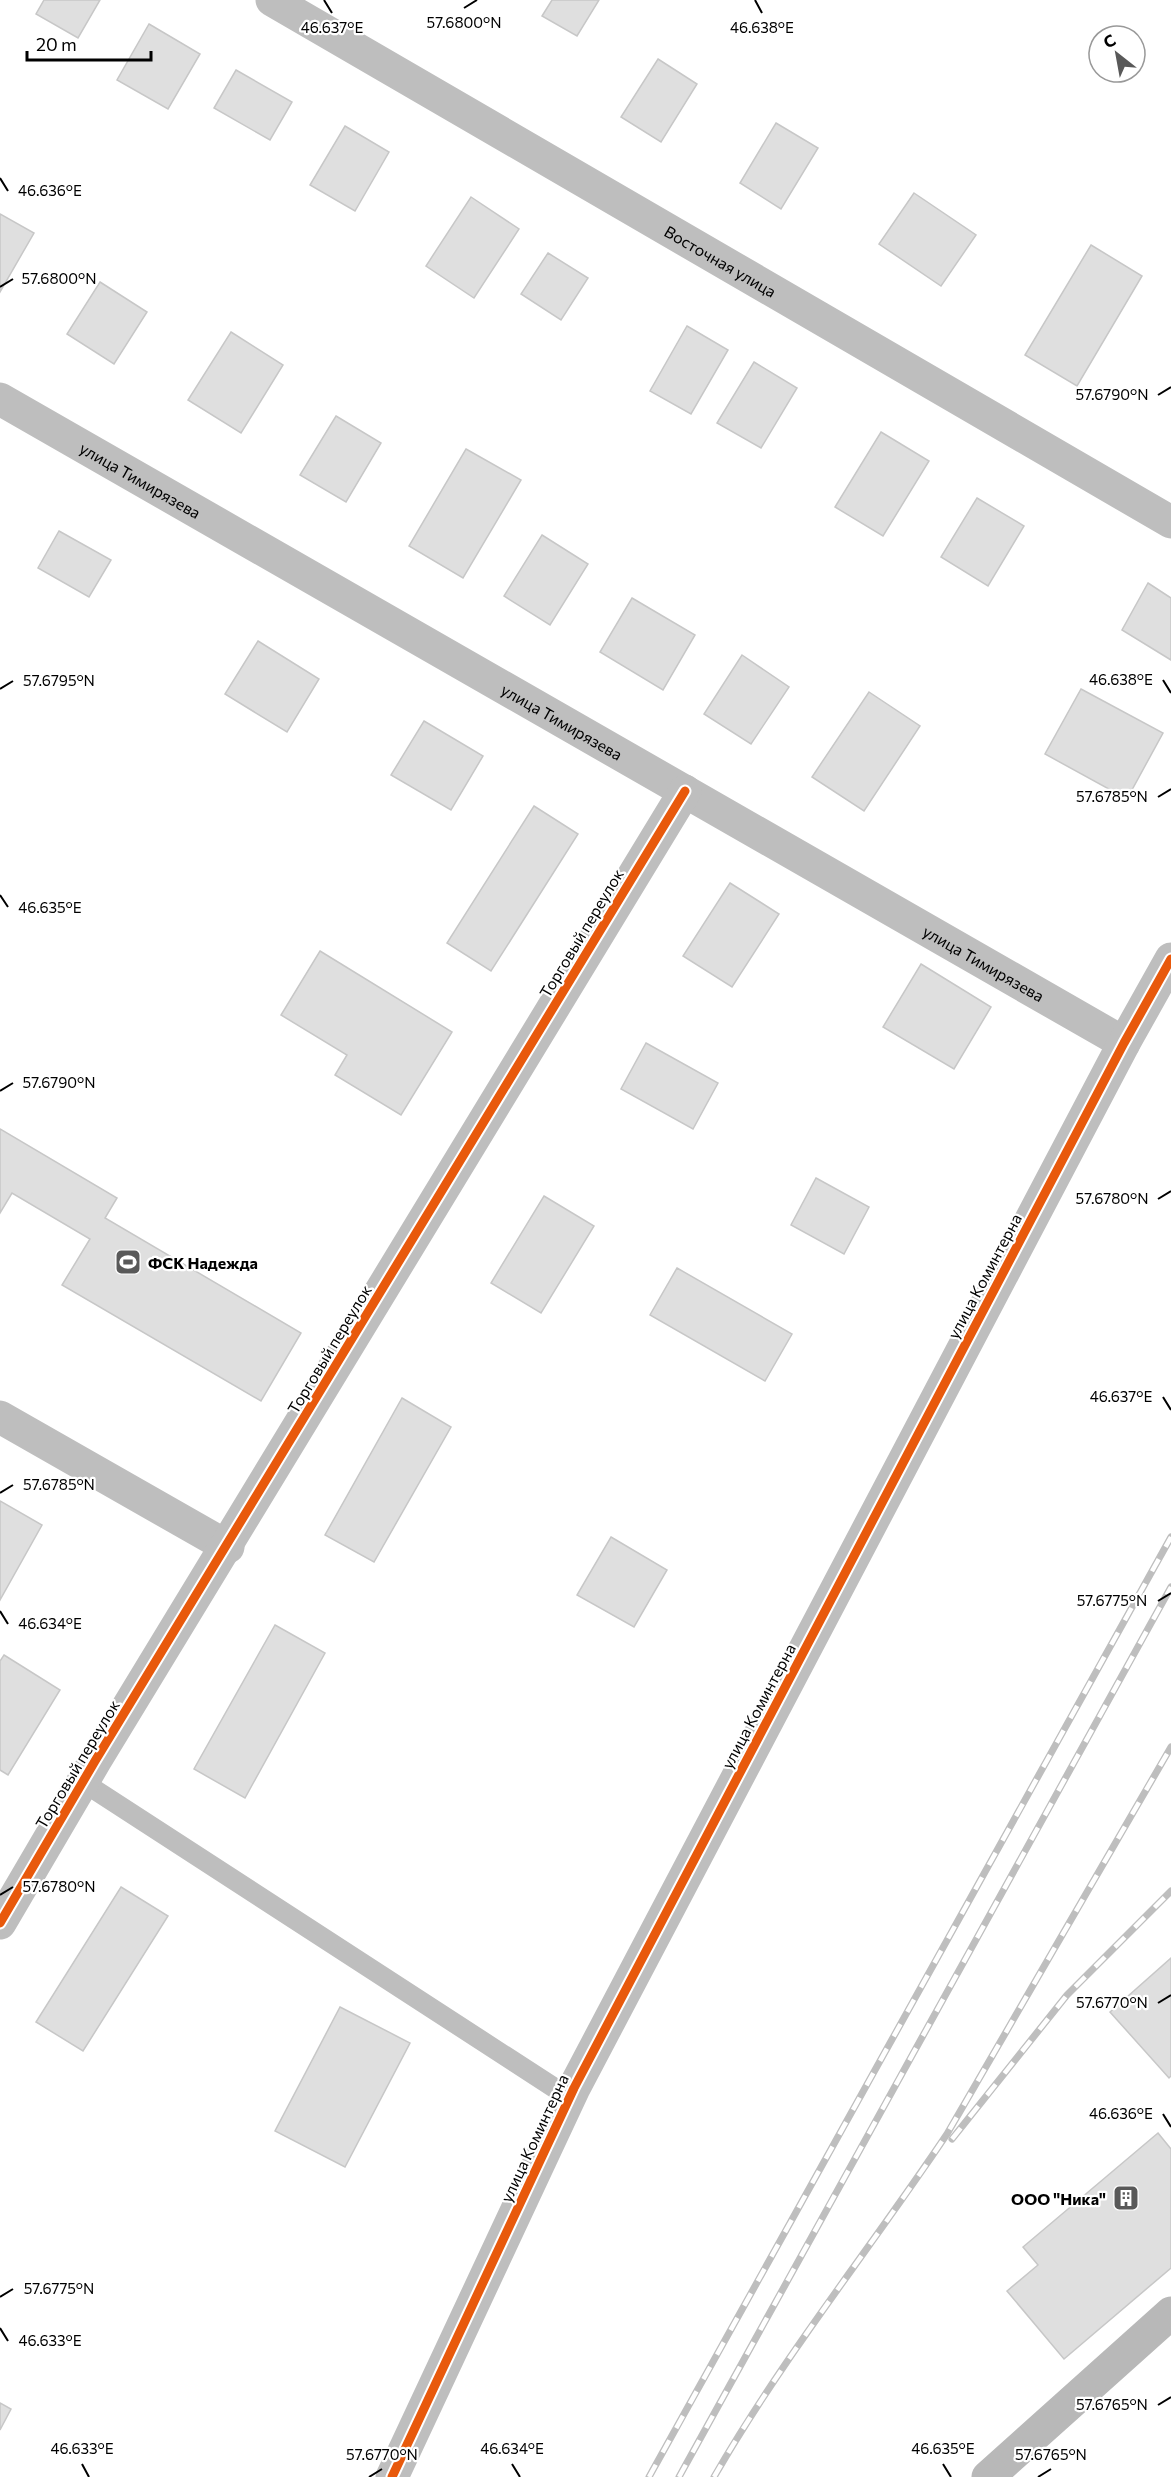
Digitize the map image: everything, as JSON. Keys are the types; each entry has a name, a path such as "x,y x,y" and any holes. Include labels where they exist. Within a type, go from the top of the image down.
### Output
{"street":[{"name":"Восточная улица","path":"272,0 1171,522"},
{"name":"улица Тимирязева","path":"0,399 1124,1043"},
{"name":"Торговый переулок","path":"0,1923 83,1782 685,791"},
{"name":"улица Коминтерна","path":"392,2477 570,2098 1124,1043 1171,959"},
{"path":"0,1417 228,1546"},
{"path":"988,2477 1171,2313"}],"lane":[{"path":"83,1782 570,2098"}],"building":[{"path":"44,0 100,0 78,38 36,14"},
{"path":"552,0 599,0 577,36 542,16"},
{"path":"149,24 200,54 168,109 117,80"},
{"path":"658,59 697,84 661,142 621,117"},
{"path":"236,70 292,102 270,140 214,108"},
{"path":"776,123 818,148 781,209 740,183"},
{"path":"345,126 389,152 355,211 310,185"},
{"path":"914,193 976,235 941,286 879,244"},
{"path":"471,197 519,229 474,298 426,266"},
{"path":"0,214 34,233 0,292"},
{"path":"1091,245 1142,276 1077,386 1025,355"},
{"path":"548,253 588,278 561,320 521,294"},
{"path":"100,282 147,312 114,364 67,334"},
{"path":"687,326 728,350 691,414 650,391"},
{"path":"231,332 283,365 241,433 188,400"},
{"path":"754,362 797,388 761,448 717,423"},
{"path":"336,416 381,443 346,502 300,475"},
{"path":"881,432 929,461 883,536 835,507"},
{"path":"466,449 521,480 463,578 409,546"},
{"path":"977,498 1024,526 988,586 941,557"},
{"path":"59,531 111,560 89,597 38,568"},
{"path":"542,535 588,564 550,625 504,596"},
{"path":"1148,583 1171,598 1171,660 1122,630"},
{"path":"632,598 695,635 663,690 600,652"},
{"path":"258,641 319,679 287,732 225,694"},
{"path":"742,655 789,687 751,744 704,714"},
{"path":"1081,689 1163,733 1127,799 1045,754"},
{"path":"869,692 920,726 864,811 812,777"},
{"path":"424,721 483,756 451,810 391,775"},
{"path":"534,806 578,834 491,971 447,943"},
{"path":"730,883 779,914 732,987 683,956"},
{"path":"320,951 452,1032 401,1115 335,1075 347,1055 281,1015"},
{"path":"921,964 991,1007 954,1069 883,1027"},
{"path":"646,1043 718,1083 693,1129 621,1089"},
{"name":"ФСК Надежда","path":"0,1129 117,1198 105,1218 301,1333 261,1401 62,1285 90,1239 12,1193 0,1213"},
{"path":"816,1178 869,1207 844,1254 791,1225"},
{"path":"544,1196 594,1226 541,1313 491,1283"},
{"path":"677,1268 792,1334 765,1381 650,1315"},
{"path":"402,1398 451,1427 374,1562 325,1535"},
{"path":"0,1501 42,1525 0,1600"},
{"path":"611,1537 667,1570 634,1627 577,1595"},
{"path":"275,1625 325,1653 245,1798 194,1769"},
{"path":"4,1655 60,1690 8,1775 0,1770 0,1661"},
{"path":"121,1887 168,1916 83,2051 36,2022"},
{"path":"1171,1958 1171,2076 1169,2078 1110,2012"},
{"path":"340,2007 410,2043 345,2167 275,2131"},
{"name":"ООО \"Ника\"","path":"1158,2133 1171,2149 1171,2268 1064,2359 1007,2291 1038,2265 1023,2247"},
{"path":"0,2403 11,2409 0,2430"}],"railway":[{"path":"649,2477 1171,1537"},
{"path":"679,2477 1171,1587"},
{"path":"714,2477 798,2346 947,2134 1171,1747"},
{"path":"952,2139 1067,1995 1171,1891"}],"cycle path":[{"path":"0,1923 95,1761 685,791"},
{"path":"392,2477 574,2088 1124,1043 1171,959"}],"place":[{"name":"ФСК Надежда","path":"128,1262"},
{"name":"ООО \"Ника\"","path":"1126,2198"}]}
